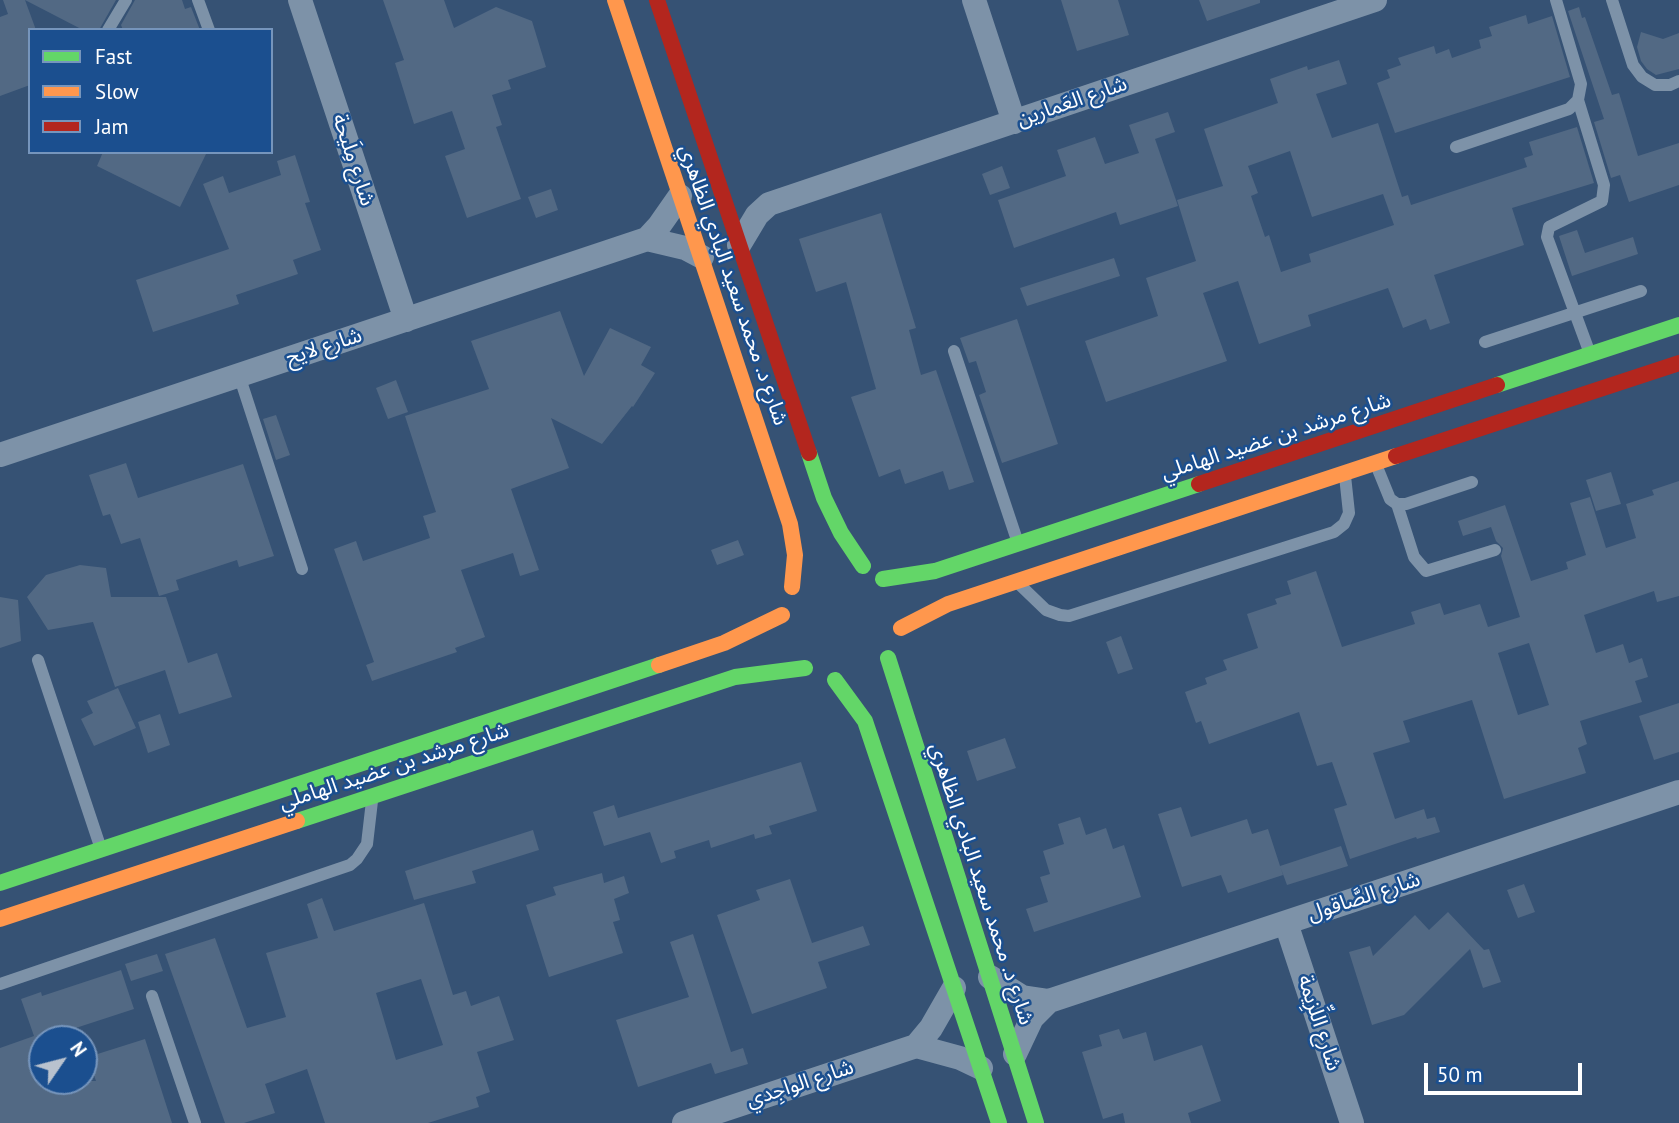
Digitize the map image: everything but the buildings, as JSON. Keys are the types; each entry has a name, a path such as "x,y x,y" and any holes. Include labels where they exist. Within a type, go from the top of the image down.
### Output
{"street":[{"name":"شارع مِلَيحة","path":"300,0 406,320"},
{"name":"شارع د. محمد سعيد البادي الظاهري","path":"615,0 662,79 720,189 824,498 841,533 863,566"},
{"name":"شارع د. محمد سعيد البادي الظاهري","path":"657,0 662,79 680,195 790,524 795,555 792,587"},
{"path":"974,0 1014,121"},
{"name":"شارع العَمارين","path":"769,204 1376,0"},
{"path":"720,189 769,204"},
{"path":"680,195 647,239 685,248 702,257"},
{"path":"738,245 757,215 769,204"},
{"name":"شارع لايح","path":"0,455 647,239"},
{"name":"شارع مرشد بن عضيد الهاملي","path":"883,579 935,572 1679,326"},
{"path":"901,628 948,604 1679,363"},
{"path":"845,562 863,566 883,579 894,593"},
{"path":"783,635 782,615 785,600 792,587 812,570"},
{"path":"873,671 888,658 896,644 901,628 900,610"},
{"name":"شارع مرشد بن عضيد الهاملي","path":"0,883 724,643 782,615"},
{"path":"791,653 805,668 819,676 835,680 855,679"},
{"name":"شارع د. محمد سعيد البادي الظاهري","path":"888,658 1036,1123"},
{"name":"شارع مرشد بن عضيد الهاملي","path":"0,919 735,677 805,668"},
{"path":"835,680 865,721 999,1123"},
{"name":"شارع الصَّاقول","path":"1049,1001 1679,792"},
{"name":"شارع اللِّزِيمة","path":"1286,923 1352,1123"},
{"path":"990,977 1022,997 1049,1001"},
{"path":"954,988 931,1028 916,1046 950,1055 981,1068"},
{"path":"1015,1054 1032,1018 1049,1001"},
{"name":"شارع الواجِدي","path":"684,1123 916,1046"},
{"path":"992,1101 1006,1113 1015,1113 1020,1111 1024,1104 1026,1093"}],"lane":[{"path":"109,28 126,0"},
{"path":"198,0 208,28"},
{"path":"1556,0 1581,84 1578,100 1604,185 1602,201 1549,227 1547,237 1590,355"},
{"path":"1612,0 1633,65 1642,77 1655,85 1670,85 1679,81"},
{"path":"1456,147 1569,109 1578,100"},
{"path":"1485,342 1641,291"},
{"path":"954,351 1018,544"},
{"path":"239,375 302,569"},
{"path":"1376,463 1390,499 1397,505 1414,557 1426,571 1496,550"},
{"path":"1017,581 1046,610 1069,616 1334,532 1344,524 1349,513 1344,473"},
{"path":"1397,505 1472,482"},
{"path":"38,660 101,849"},
{"path":"0,984 350,865 358,859 368,844 372,797"},
{"path":"152,996 195,1123"}],"traffic: fast":[{"path":"1497,385 1679,325"},
{"path":"809,453 824,498 841,533 863,566"},
{"path":"883,579 935,571 1199,484"},
{"path":"888,658 1036,1123"},
{"path":"0,883 659,665"},
{"path":"297,821 735,677 805,668"},
{"path":"835,680 865,721 999,1123"}],"traffic: slow":[{"path":"615,0 790,524 795,555 792,587"},
{"path":"901,628 948,604 1396,456"},
{"path":"659,665 724,643 782,615"},
{"path":"0,919 297,821"}],"traffic: jam":[{"path":"657,0 809,453"},
{"path":"1396,456 1679,363"},
{"path":"1199,484 1497,385"}]}
